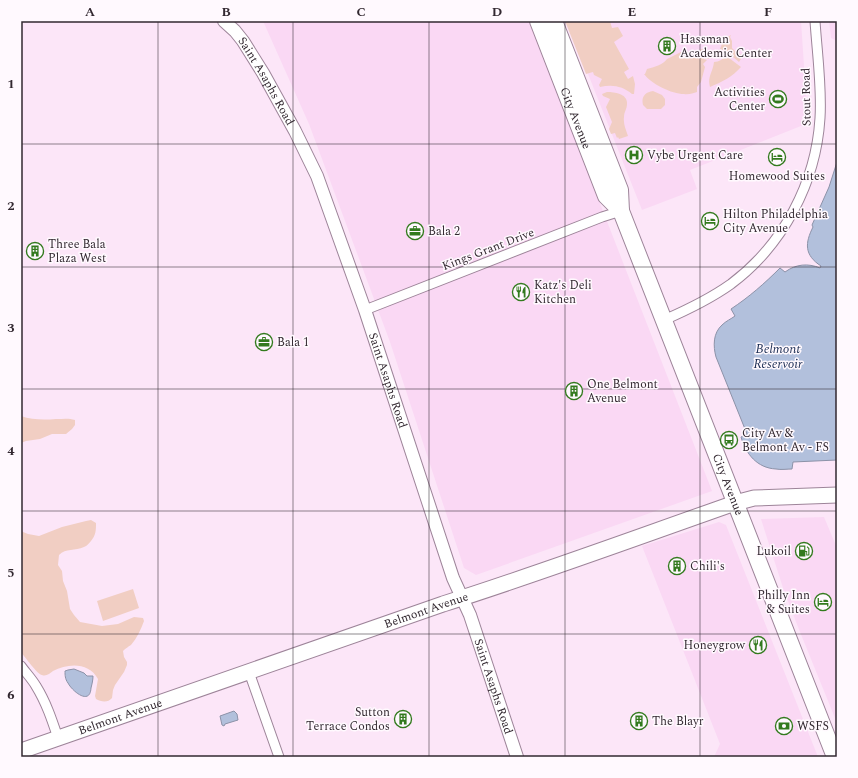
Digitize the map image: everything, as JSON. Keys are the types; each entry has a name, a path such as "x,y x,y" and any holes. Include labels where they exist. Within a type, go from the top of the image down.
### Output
{"highway":[{"name":"City Avenue","path":"538,21 606,196 621,211"},
{"name":"City Avenue","path":"554,21 620,190 621,211 835,757"},
{"path":"566,94 574,98 584,98"}],"main road":[{"name":"Belmont Avenue","path":"21,751 736,503 754,498 837,495"}],"street":[{"name":"Saint Asaphs Road","path":"224,21 243,41 263,73 296,131 317,176 365,310 448,565 470,615 517,757"},
{"name":"Stout Road","path":"664,320 701,303 738,279 755,263 775,240 796,207 810,171 817,144 820,118 820,93 814,21"},
{"name":"Kings Grant Drive","path":"365,310 602,217 621,211"},
{"path":"21,666 36,686 53,721 58,738"},
{"path":"249,672 279,757"}],"shaded area":[{"path":"263,21 529,21 712,491 476,575 464,568 390,342 309,124"},
{"path":"565,21 610,21 612,28 618,27 623,36 614,42 629,69 624,72 628,79 633,76 635,84 634,94 617,86 600,87 599,85 602,79 594,75 593,72 586,74"},
{"path":"567,21 801,21 806,96 806,124 690,170 697,189 642,210"},
{"path":"829,21 837,21 837,41 831,38"},
{"path":"731,35 732,48 742,55 744,54 739,62 726,51 720,49 722,44 720,41"},
{"path":"702,49 705,53 710,54 709,59 704,58 707,60 703,64 705,67 701,82 697,87 697,92 679,94 662,88 647,78 644,74 647,69 661,64 667,59 681,52 686,58"},
{"path":"725,55 741,67 727,79 710,87 709,83 714,62 721,60"},
{"path":"653,91 662,95 665,99 665,105 661,109 647,109 643,105 644,95"},
{"path":"607,92 620,94 627,101 624,120 628,136 619,139 615,133 611,134 609,129 612,122 606,107 610,99 602,94"},
{"path":"21,416 47,420 70,419 75,420 75,425 66,434 52,434 40,439 21,443"},
{"path":"824,517 837,548 837,723 784,591 761,519"},
{"path":"91,520 96,523 94,537 91,541 85,547 68,550 59,555 58,565 62,571 70,609 80,622 102,626 118,624 134,617 143,618 144,621 139,633 131,645 123,651 127,665 115,685 112,698 109,701 104,702 96,699 95,696 98,679 89,669 78,666 65,666 45,676 34,669 21,652 21,530 28,534 39,536 62,527"},
{"path":"719,522 726,525 818,757 714,757 720,744 642,546"},
{"path":"133,589 139,608 103,621 97,601"}],"water":[{"name":"Belmont Reservoir","path":"837,162 837,460 793,462 792,469 769,468 753,459 743,443 741,437 747,434 716,357 714,348 715,336 719,328 725,322 735,316 731,309 756,290 780,268 785,272 793,267 802,265 811,265 820,268 821,266 811,258 809,253 808,238 813,227 812,225 829,187"},
{"path":"74,669 84,673 87,676 93,676 90,693 88,696 77,693 67,682 65,671"},
{"path":"234,711 237,714 238,720 225,724 224,726 222,725 220,716"}],"place":[{"name":"Hassman Academic Center","path":"667,46"},
{"name":"Activities Center","path":"778,99"},
{"name":"Vybe Urgent Care","path":"634,155"},
{"name":"Homewood Suites","path":"777,157"},
{"name":"Hilton Philadelphia City Avenue","path":"710,221"},
{"name":"Bala 2","path":"415,231"},
{"name":"Three Bala Plaza West","path":"35,251"},
{"name":"Katz's Deli Kitchen","path":"521,292"},
{"name":"Bala 1","path":"264,342"},
{"name":"One Belmont Avenue","path":"574,391"},
{"name":"City Av & Belmont Av - FS","path":"729,440"},
{"name":"Lukoil","path":"804,551"},
{"name":"Chili's","path":"677,566"},
{"name":"Philly Inn & Suites","path":"823,602"},
{"name":"Honeygrow","path":"758,645"},
{"name":"Sutton Terrace Condos","path":"403,719"},
{"name":"The Blayr","path":"639,721"},
{"name":"WSFS","path":"784,726"}]}
